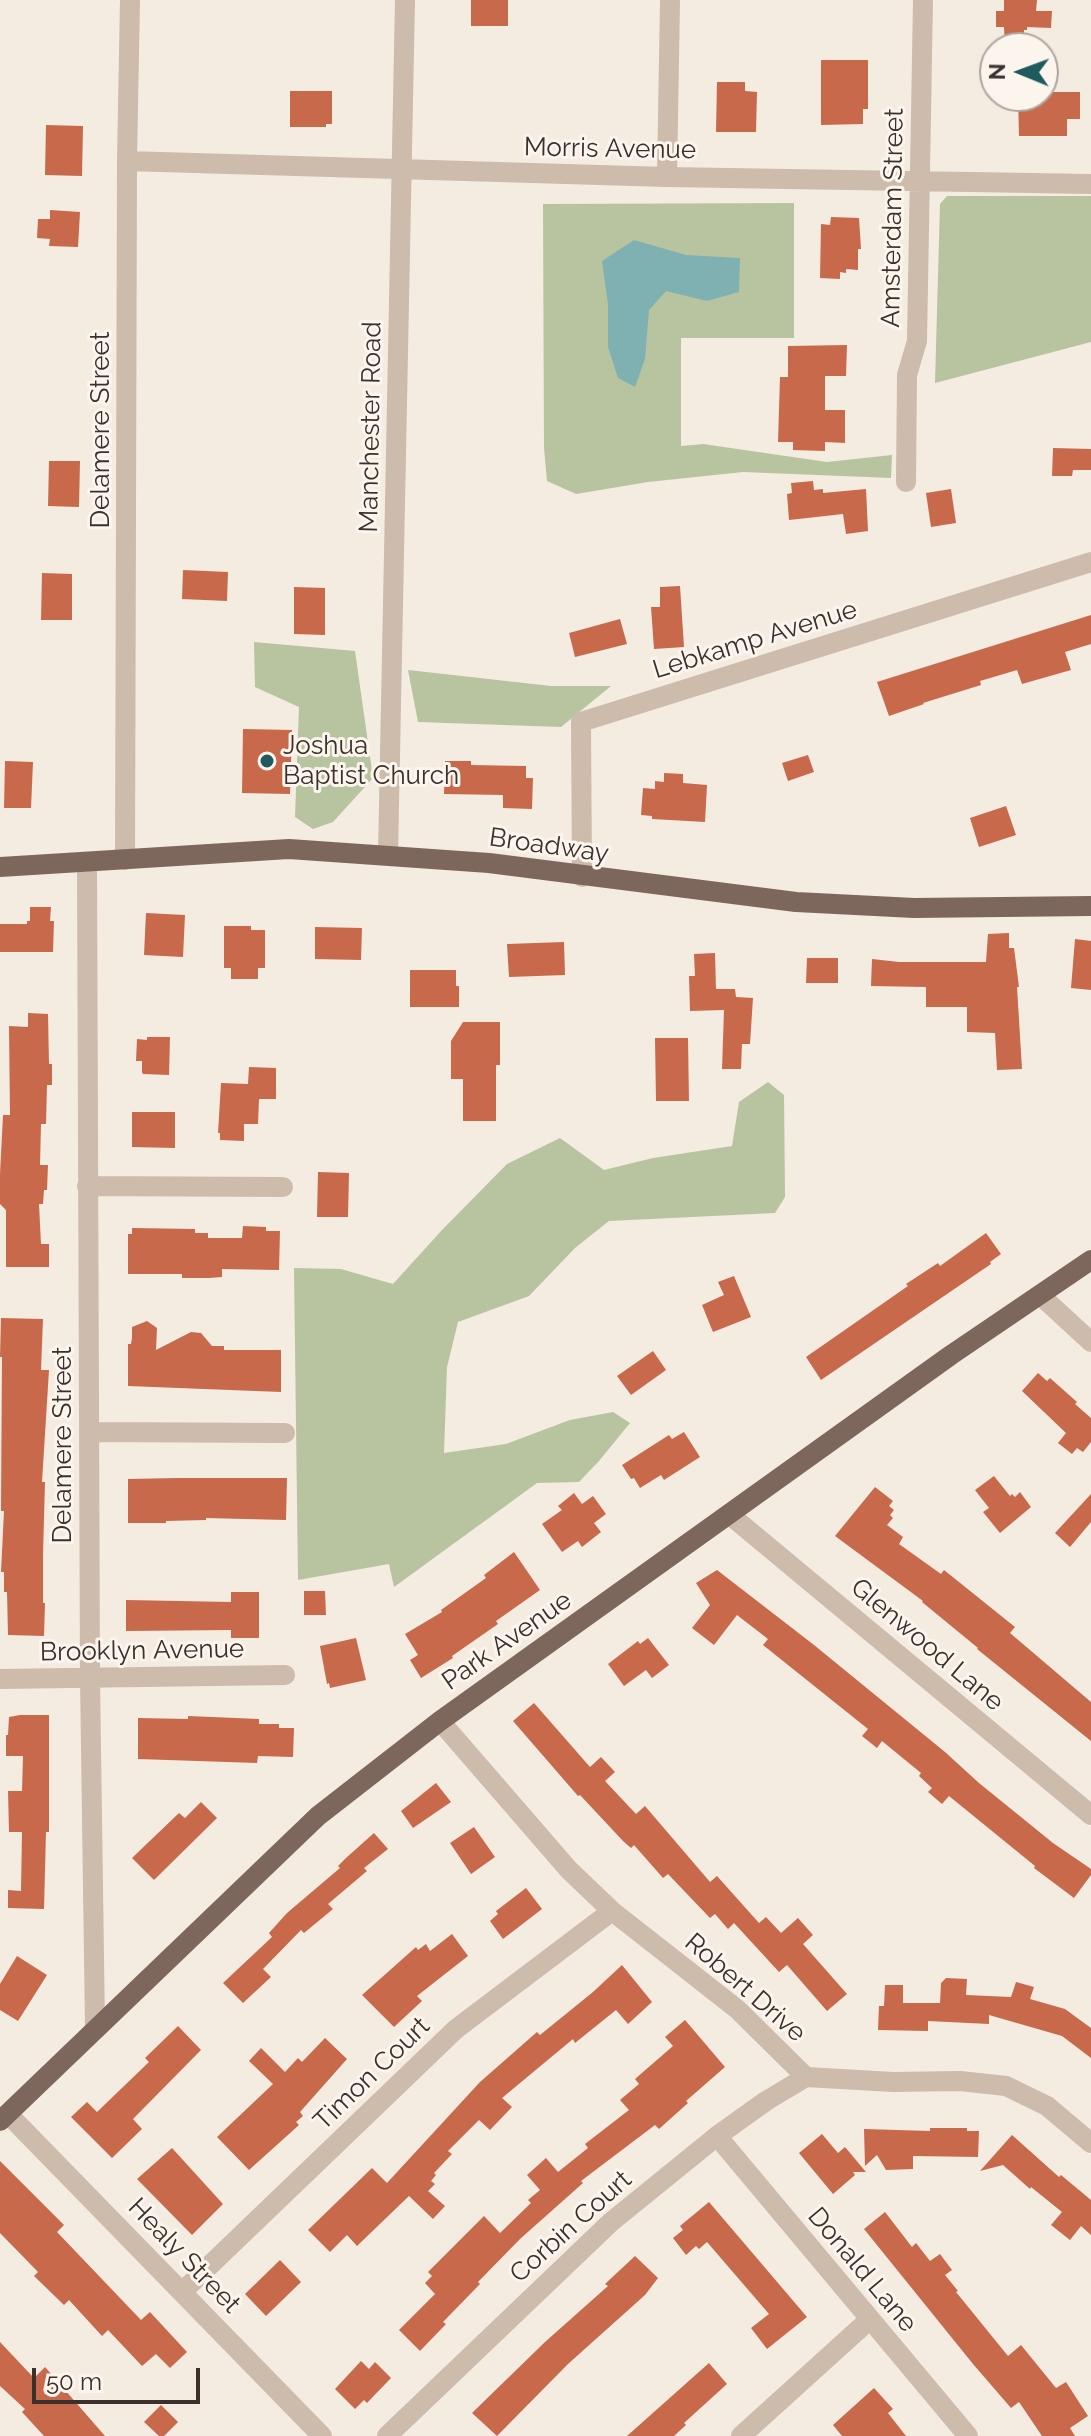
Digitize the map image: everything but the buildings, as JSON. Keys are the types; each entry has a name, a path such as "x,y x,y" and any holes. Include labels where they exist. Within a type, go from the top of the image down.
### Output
{"main road":[{"name":"Broadway","path":"0,867 289,849 489,863 748,898 850,906 1091,906"},
{"name":"Park Avenue","path":"4,2118 318,1816 440,1721 951,1355 1091,1260"}],"street":[{"name":"Delamere Street","path":"125,860 130,0"},
{"name":"Manchester Road","path":"388,855 405,0"},
{"path":"667,177 670,0"},
{"name":"Amsterdam Street","path":"906,482 907,375 917,341 923,0"},
{"name":"Morris Avenue","path":"127,161 667,177 1091,184"},
{"name":"Lebkamp Avenue","path":"582,877 581,722 1091,562"},
{"name":"Delamere Street","path":"87,862 90,1678 95,2028"},
{"path":"87,1186 283,1187"},
{"path":"1040,1295 1091,1342"},
{"path":"89,1432 285,1433"},
{"name":"Glenwood Lane","path":"730,1515 1091,1815"},
{"name":"Brooklyn Avenue","path":"0,1679 285,1675"},
{"name":"Robert Drive","path":"440,1721 569,1870 612,1911 737,2009 806,2077 893,2082 960,2081 1006,2086 1047,2106 1091,2143"},
{"name":"Timon Court","path":"182,2292 456,2029 612,1911"},
{"name":"Corbin Court","path":"387,2436 611,2222 717,2136 806,2077"},
{"name":"Healy Street","path":"4,2118 182,2292 322,2436"},
{"name":"Donald Lane","path":"717,2136 968,2436"},
{"path":"741,2436 869,2320"}],"green space":[{"path":"947,196 1091,196 1091,342 935,383 940,204"},
{"path":"794,203 794,338 681,338 681,446 703,444 827,462 892,455 891,478 743,472 648,482 576,494 547,481 544,448 543,204"},
{"path":"254,642 355,651 373,778 333,822 313,829 295,817 299,707 255,687"},
{"path":"408,670 551,686 611,686 561,727 418,722"},
{"path":"768,1082 784,1095 785,1197 775,1213 609,1221 575,1248 529,1296 458,1322 447,1367 444,1453 506,1444 570,1420 613,1412 630,1423 599,1461 579,1482 537,1483 394,1587 389,1564 298,1580 294,1268 341,1269 393,1284 507,1164 560,1138 604,1170 653,1158 732,1146 739,1102"}],"water":[{"path":"634,240 686,255 740,258 739,292 707,301 666,291 649,310 645,359 635,387 618,378 608,347 608,304 602,261"}],"place":[{"name":"Joshua Baptist Church","path":"267,761"}]}
